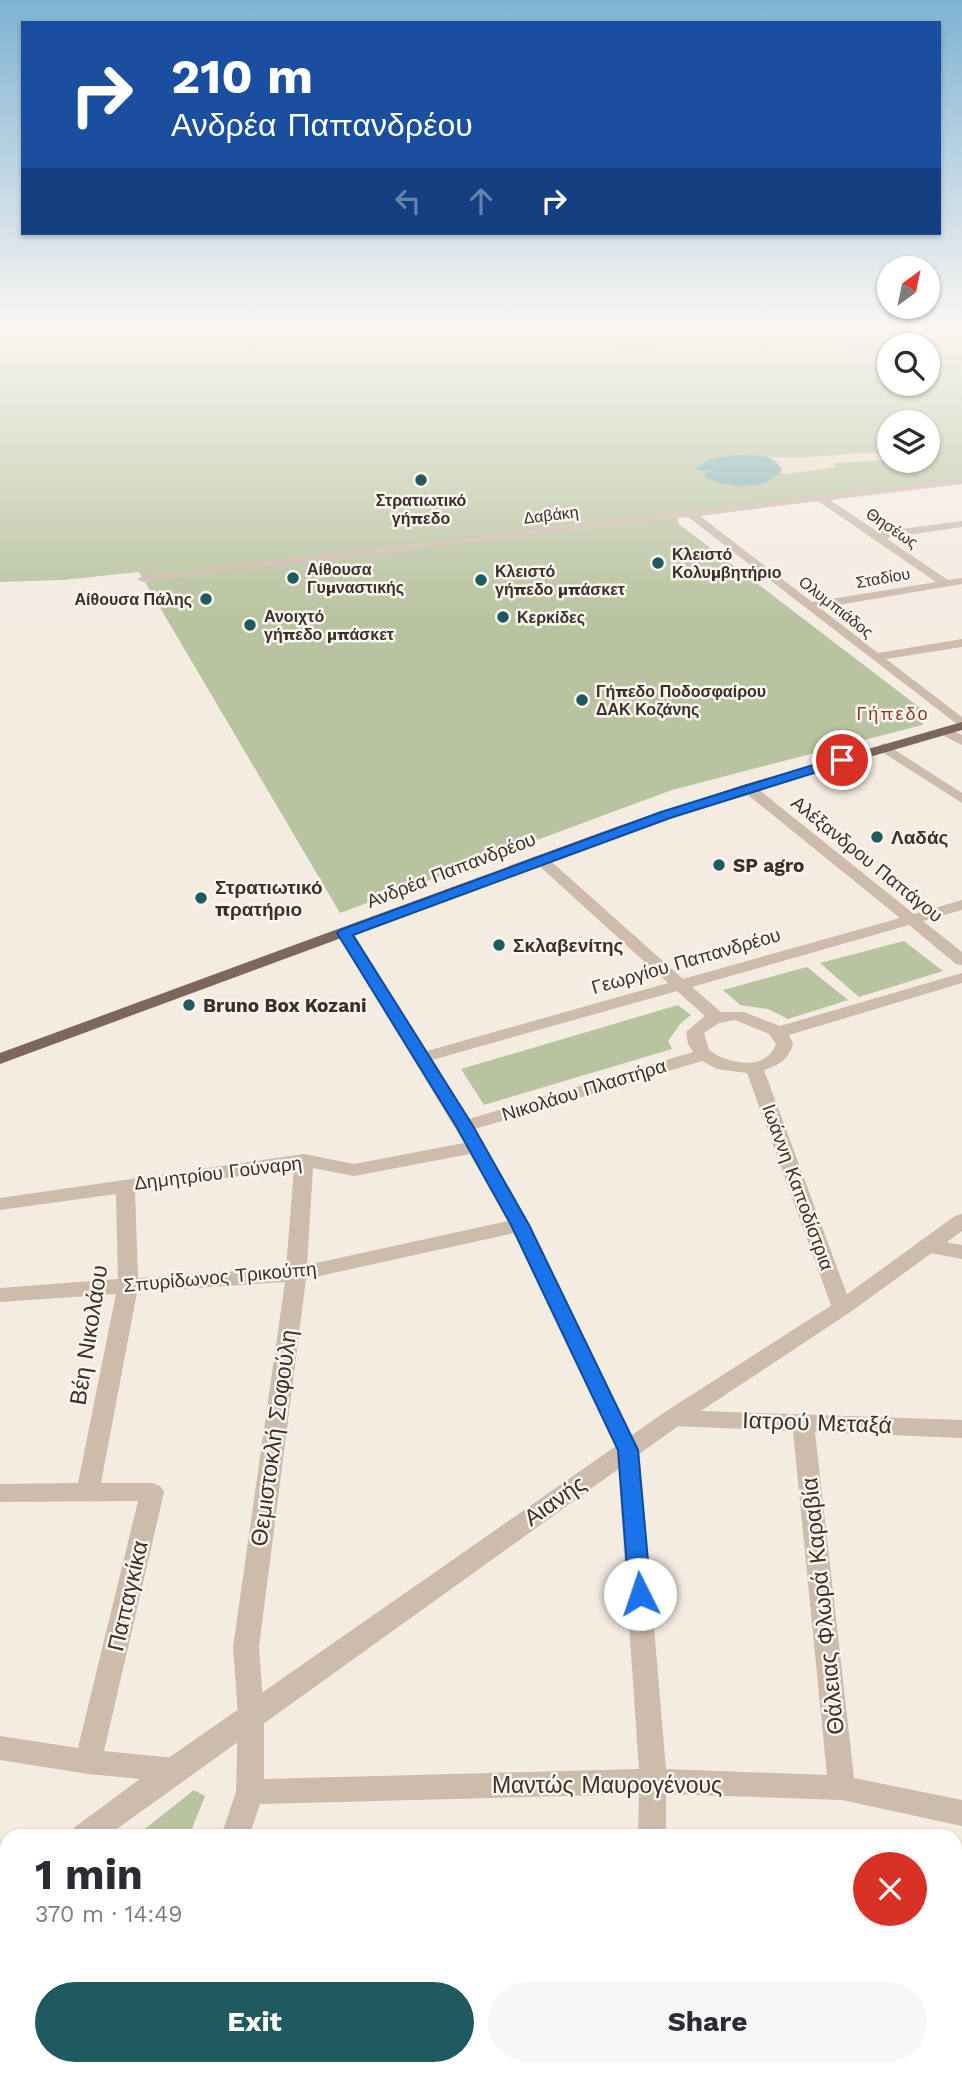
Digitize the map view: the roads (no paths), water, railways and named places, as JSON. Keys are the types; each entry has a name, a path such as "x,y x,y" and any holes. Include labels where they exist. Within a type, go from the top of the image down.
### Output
{"main road":[{"name":"Ανδρέα Παπανδρέου","path":"0,1059 540,859 748,788 962,725"}],"street":[{"name":"Δαβάκη","path":"143,579 962,481"},
{"name":"Θησέως","path":"821,498 947,583"},
{"name":"Ολυμπιάδος","path":"692,514 962,725"},
{"path":"876,536 962,524"},
{"name":"Σταδίου","path":"810,606 962,581"},
{"path":"875,656 962,643"},
{"path":"945,731 962,741"},
{"path":"884,747 962,799"},
{"name":"Αλέξανδρου Παπάγου","path":"748,788 962,960"},
{"path":"540,859 716,1017"},
{"name":"Γεωργίου Παπανδρέου","path":"421,1058 962,905"},
{"path":"345,933 464,1126 520,1225 628,1450 653,1781 652,1829"},
{"path":"779,1032 962,978"},
{"path":"716,1017 751,1017 779,1032 783,1042 781,1053 771,1062 754,1067 725,1065 703,1055 694,1043 695,1032 716,1017"},
{"name":"Νικολάου Πλαστήρα","path":"464,1126 703,1055"},
{"name":"Ιωάννη Καποδίστρια","path":"754,1067 842,1308"},
{"name":"Δημητρίου Γούναρη","path":"0,1204 304,1160 354,1170 476,1147"},
{"name":"Θεμιστοκλή Σοφούλη","path":"251,1715 246,1647 296,1274 304,1160"},
{"name":"Βέη Νικολάου","path":"88,1492 128,1286 125,1185"},
{"name":"Αιανής","path":"94,1829 174,1769 673,1418 842,1308 962,1221"},
{"name":"Σπυρίδωνος Τρικούπη","path":"0,1295 296,1274 520,1225"},
{"path":"926,1246 962,1252"},
{"name":"Ιατρού Μεταξά","path":"673,1418 962,1429"},
{"name":"Θάλειας Φλωρά Καραβία","path":"803,1423 842,1788"},
{"path":"0,1493 88,1492"},
{"name":"Παπαγκίκα","path":"88,1492 152,1492 88,1762"},
{"path":"238,1829 250,1792 251,1715"},
{"path":"0,1748 88,1762 174,1769"},
{"name":"Μαντώς Μαυρογένους","path":"250,1792 653,1781 842,1788 962,1812"}],"water":[{"path":"740,455 770,458 782,470 767,482 740,486 714,481 703,474 714,470 699,471 696,468 711,459"}],"place":[{"name":"Στρατιωτικό γήπεδο","path":"421,480"},
{"name":"Κλειστό Κολυμβητήριο","path":"658,563"},
{"name":"Αίθουσα Γυμναστικής","path":"293,578"},
{"name":"Κλειστό γήπεδο μπάσκετ","path":"481,580"},
{"name":"Αίθουσα Πάλης","path":"206,599"},
{"name":"Κερκίδες","path":"503,617"},
{"name":"Ανοιχτό γήπεδο μπάσκετ","path":"250,625"},
{"name":"Γήπεδο Ποδοσφαίρου ΔΑΚ Κοζάνης","path":"582,700"},
{"name":"Λαδάς","path":"877,837"},
{"name":"SP agro","path":"719,865"},
{"name":"Στρατιωτικό πρατήριο","path":"201,898"},
{"name":"Σκλαβενίτης","path":"499,945"},
{"name":"Bruno Box Kozani","path":"189,1005"}],"district":[{"name":"Γήπεδο","path":"893,713"}]}
